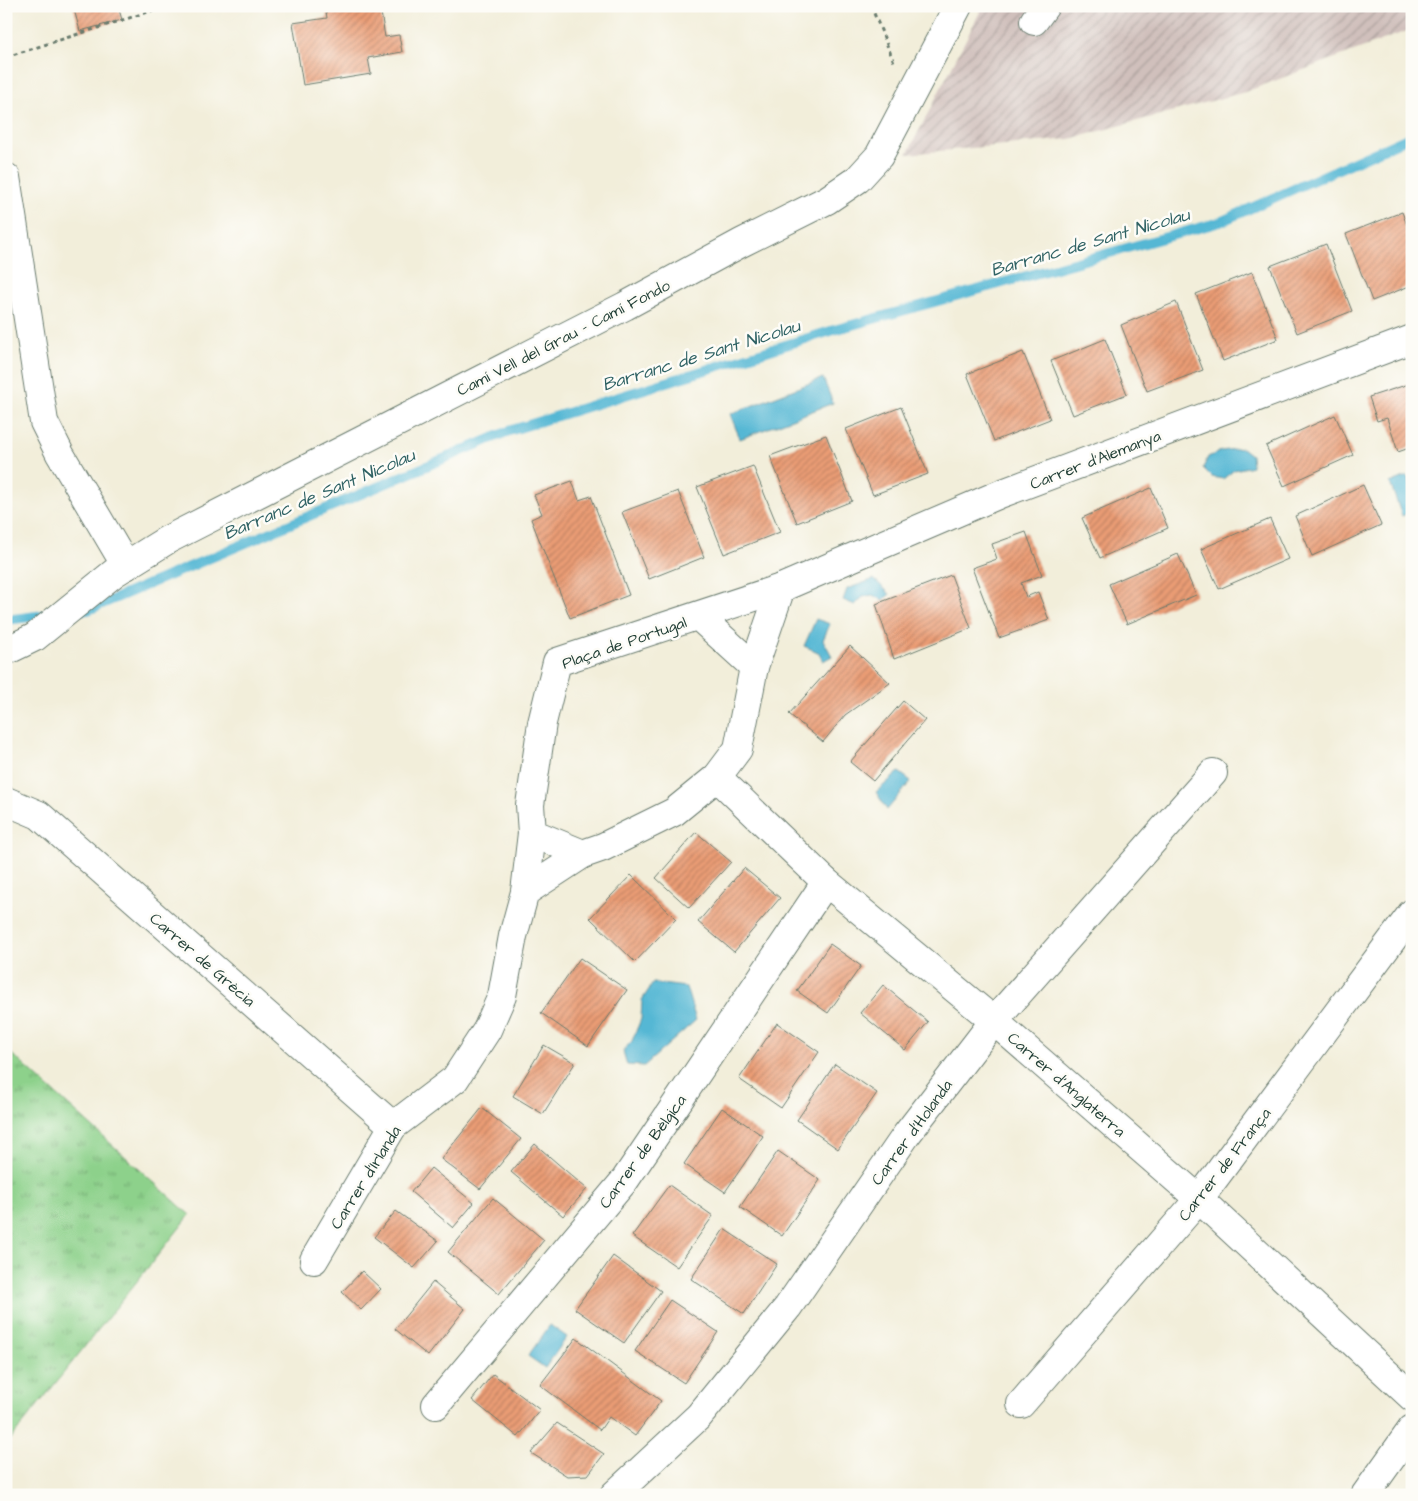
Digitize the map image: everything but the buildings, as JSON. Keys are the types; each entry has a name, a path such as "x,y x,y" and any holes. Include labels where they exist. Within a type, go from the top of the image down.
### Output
{"street":[{"name":"Camí Vell del Grau - Camí Fondo","path":"6,651 35,637 114,573 167,540 827,200 858,179 879,156 958,6"},
{"path":"6,177 44,422 60,454 126,566"},
{"name":"Carrer d'Alemanya","path":"698,616 781,588 1000,494 1412,339"},
{"path":"525,892 583,854 603,847 674,812 717,777 738,749 754,667 781,588"},
{"name":"Plaça de Portugal","path":"532,833 531,796 542,723 557,662 698,616 754,667"},
{"name":"Carrer d'Holanda","path":"614,1495 699,1416 782,1314 907,1134 994,1021 1214,773"},
{"name":"Carrer d'Anglaterra","path":"717,777 826,882 994,1021 1199,1199 1412,1396"},
{"name":"Carrer de Grècia","path":"6,801 39,815 394,1126"},
{"path":"532,833 583,854"},
{"name":"Carrer d'Irlanda","path":"314,1260 394,1126 456,1079 487,1030 502,996 513,936 525,892 532,833"},
{"name":"Carrer de Bèlgica","path":"436,1405 625,1180 826,882"},
{"name":"Carrer de França","path":"1021,1404 1199,1199 1412,913"},
{"path":"1365,1495 1412,1429"}],"path":[{"path":"6,57 166,6"},
{"path":"871,6 909,100"}],"shaded area":[{"path":"983,6 1412,6 1412,29 1245,92 1070,139 907,154"}],"green space":[{"path":"6,1049 190,1215 6,1445"}],"water":[{"path":"823,378 833,403 740,439 730,414"},
{"path":"1242,448 1251,455 1252,466 1234,470 1223,479 1212,477 1203,468 1208,457 1221,451"},
{"path":"1407,476 1412,488 1412,512 1402,516 1390,483"},
{"path":"874,579 890,594 883,600 872,595 863,597 855,605 843,600 847,589"},
{"path":"816,619 830,624 823,640 832,656 823,661 818,652 804,646"},
{"path":"899,772 911,781 887,810 876,792"},
{"path":"653,983 686,987 696,1020 644,1066 627,1065 623,1051 632,1041 641,1019 642,1000"},
{"path":"550,1325 567,1337 545,1368 528,1356"}],"waterway":[{"name":"Barranc de Sant Nicolau","path":"82,610 88,610 509,431 834,330 1220,222 1412,136"},
{"name":"Barranc de Sant Nicolau","path":"6,620 52,614"}]}
